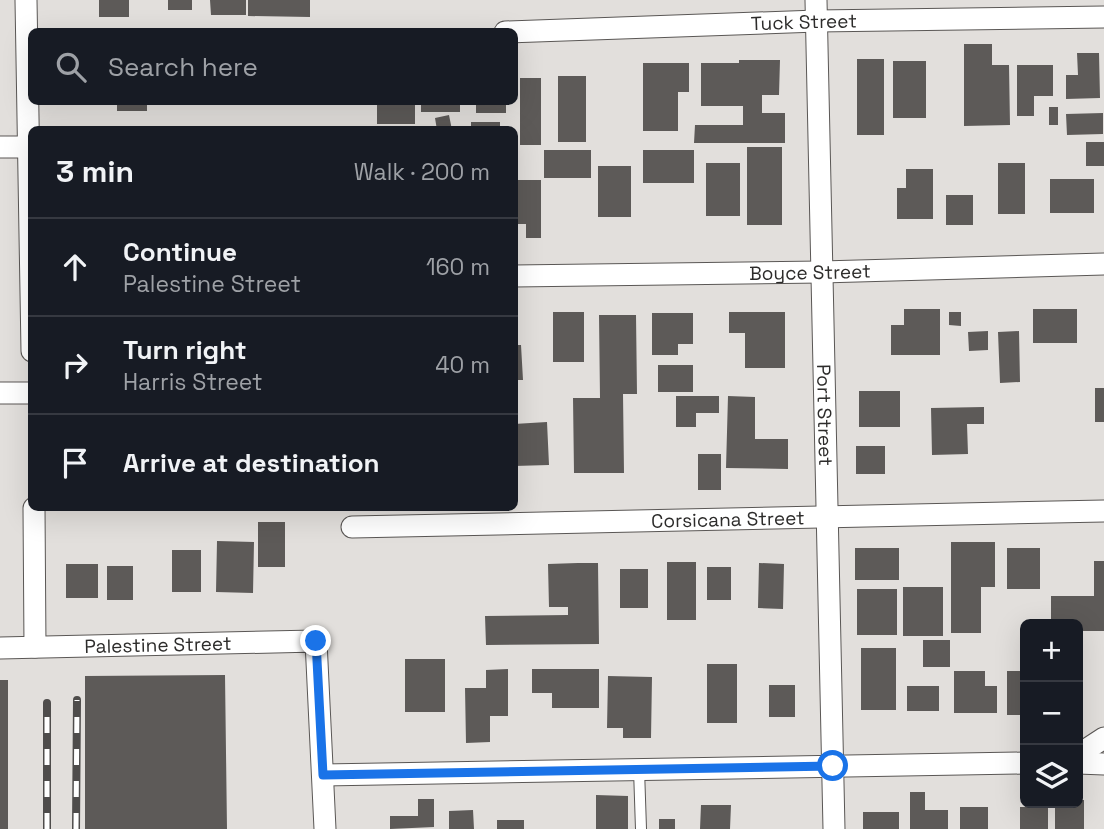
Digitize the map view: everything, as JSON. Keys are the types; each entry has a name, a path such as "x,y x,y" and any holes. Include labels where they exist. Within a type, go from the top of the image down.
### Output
{"street":[{"path":"26,0 28,98"},
{"name":"Tuck Street","path":"518,31 816,11 1104,17"},
{"name":"Port Street","path":"816,11 834,829"},
{"path":"28,105 29,126"},
{"path":"0,147 28,147"},
{"name":"Boyce Street","path":"518,276 822,272 1104,264"},
{"path":"0,393 28,393"},
{"path":"34,511 35,647"},
{"name":"Corsicana Street","path":"352,527 1104,511"},
{"name":"Palestine Street","path":"0,648 316,641 323,775"},
{"path":"1083,752 1104,738"},
{"path":"325,829 323,775 1020,763"},
{"path":"1083,763 1104,764"}],"lane":[{"path":"639,769 641,829"}],"building":[{"path":"99,0 129,0 129,17 99,17"},
{"path":"168,0 192,0 192,10 168,10"},
{"path":"210,0 246,0 246,15 211,15"},
{"path":"248,0 310,0 310,17 248,16"},
{"path":"964,44 992,44 992,65 1009,65 1010,125 964,126"},
{"path":"1077,53 1099,53 1100,98 1066,99 1066,75 1078,75"},
{"path":"857,59 884,59 884,135 857,135"},
{"path":"739,60 780,60 779,95 762,95 762,113 785,113 785,143 694,143 695,125 743,125 743,106 701,106 701,63 739,63"},
{"path":"893,61 926,61 926,118 893,118"},
{"path":"643,63 689,63 689,92 678,92 678,131 643,131"},
{"path":"1017,65 1053,65 1053,96 1034,96 1034,116 1017,116"},
{"path":"558,76 586,76 586,142 558,142"},
{"path":"520,78 541,78 541,145 520,145"},
{"path":"117,105 147,105 147,111 117,111"},
{"path":"377,105 415,105 415,124 377,124"},
{"path":"421,105 460,105 460,112 421,112"},
{"path":"476,105 506,105 506,113 476,113"},
{"path":"1049,107 1058,107 1058,125 1049,125"},
{"path":"1103,113 1103,134 1067,135 1066,114"},
{"path":"449,115 451,126 436,126 435,118"},
{"path":"471,122 500,122 500,126 471,126"},
{"path":"1086,142 1104,142 1104,166 1086,166"},
{"path":"747,147 782,147 782,225 747,225"},
{"path":"544,150 591,150 591,178 544,178"},
{"path":"643,150 694,150 694,183 643,183"},
{"path":"706,163 740,163 740,216 706,216"},
{"path":"998,163 1025,163 1025,214 998,214"},
{"path":"598,166 631,166 631,217 598,217"},
{"path":"906,169 933,169 933,219 897,219 897,188 906,188"},
{"path":"1050,179 1094,179 1094,213 1050,213"},
{"path":"518,180 541,180 541,238 526,238 526,224 518,224"},
{"path":"946,195 973,195 973,225 946,225"},
{"path":"904,309 940,309 940,355 891,355 891,325 904,325"},
{"path":"1033,309 1077,309 1077,343 1033,343"},
{"path":"553,312 584,312 584,362 553,362"},
{"path":"729,312 785,312 785,368 745,368 745,333 729,333"},
{"path":"949,312 961,312 961,326 949,325"},
{"path":"652,313 693,313 693,344 678,344 678,355 652,355"},
{"path":"599,315 636,315 637,394 623,394 624,473 574,473 573,398 600,398"},
{"path":"988,331 988,350 969,351 968,332"},
{"path":"1019,331 1020,382 1000,383 998,332"},
{"path":"518,345 521,345 523,380 518,380"},
{"path":"658,365 693,365 693,392 658,392"},
{"path":"1095,388 1104,388 1104,422 1095,422"},
{"path":"859,391 900,391 900,427 859,427"},
{"path":"676,396 719,396 719,413 696,413 696,427 676,427"},
{"path":"728,396 755,397 755,439 788,439 788,469 726,468"},
{"path":"984,407 984,424 967,424 968,454 932,455 931,408"},
{"path":"547,422 549,465 518,466 518,424"},
{"path":"856,446 885,446 885,474 856,474"},
{"path":"698,454 721,454 721,490 698,490"},
{"path":"258,522 285,522 285,567 258,567"},
{"path":"217,541 254,542 253,593 216,592"},
{"path":"951,542 995,542 995,587 981,587 981,633 951,633"},
{"path":"855,548 899,548 899,580 855,580"},
{"path":"1007,548 1040,548 1040,589 1007,589"},
{"path":"172,550 201,550 201,592 172,592"},
{"path":"1094,561 1104,561 1104,631 1083,631 1083,619 1051,619 1051,596 1094,596"},
{"path":"667,562 696,562 696,620 667,620"},
{"path":"598,563 599,644 486,645 485,616 568,615 568,607 549,607 548,564"},
{"path":"759,563 784,564 783,609 758,608"},
{"path":"66,564 98,564 98,598 66,598"},
{"path":"107,566 133,566 133,600 107,600"},
{"path":"707,567 731,567 731,600 707,600"},
{"path":"620,569 648,569 648,608 620,608"},
{"path":"903,587 943,587 943,636 903,636"},
{"path":"857,589 897,589 897,635 857,635"},
{"path":"923,640 950,640 950,667 923,667"},
{"path":"861,648 896,648 896,710 861,710"},
{"path":"405,659 445,659 445,712 405,712"},
{"path":"707,664 737,664 737,723 707,723"},
{"path":"508,669 508,716 490,716 490,742 466,743 465,688 486,688 486,670"},
{"path":"532,669 599,669 599,708 552,708 552,693 532,693"},
{"path":"954,671 985,671 985,686 997,686 997,713 954,713"},
{"path":"1007,671 1020,671 1020,715 1007,715"},
{"path":"225,675 227,829 85,829 85,676"},
{"path":"608,676 652,677 651,738 623,738 623,728 607,728"},
{"path":"0,680 8,680 8,829 0,829"},
{"path":"769,685 795,685 795,717 769,717"},
{"path":"907,686 939,686 939,711 907,711"},
{"path":"910,792 925,792 925,810 948,810 948,829 910,829"},
{"path":"596,795 628,796 628,829 596,829"},
{"path":"418,799 434,799 434,827 390,829 390,816 418,816"},
{"path":"1084,800 1084,829 1055,829 1055,808 1083,808"},
{"path":"701,805 731,805 730,829 700,829"},
{"path":"960,807 988,807 988,829 960,829"},
{"path":"1020,808 1048,808 1048,829 1020,829"},
{"path":"473,810 474,829 449,829 449,811"},
{"path":"863,812 899,812 899,829 863,829"},
{"path":"659,819 675,819 675,829 659,829"},
{"path":"497,820 524,820 524,829 497,829"}],"railway":[{"path":"76,829 77,700"},
{"path":"47,703 47,829"}],"route":[{"path":"316,641 323,775 833,766"}]}
